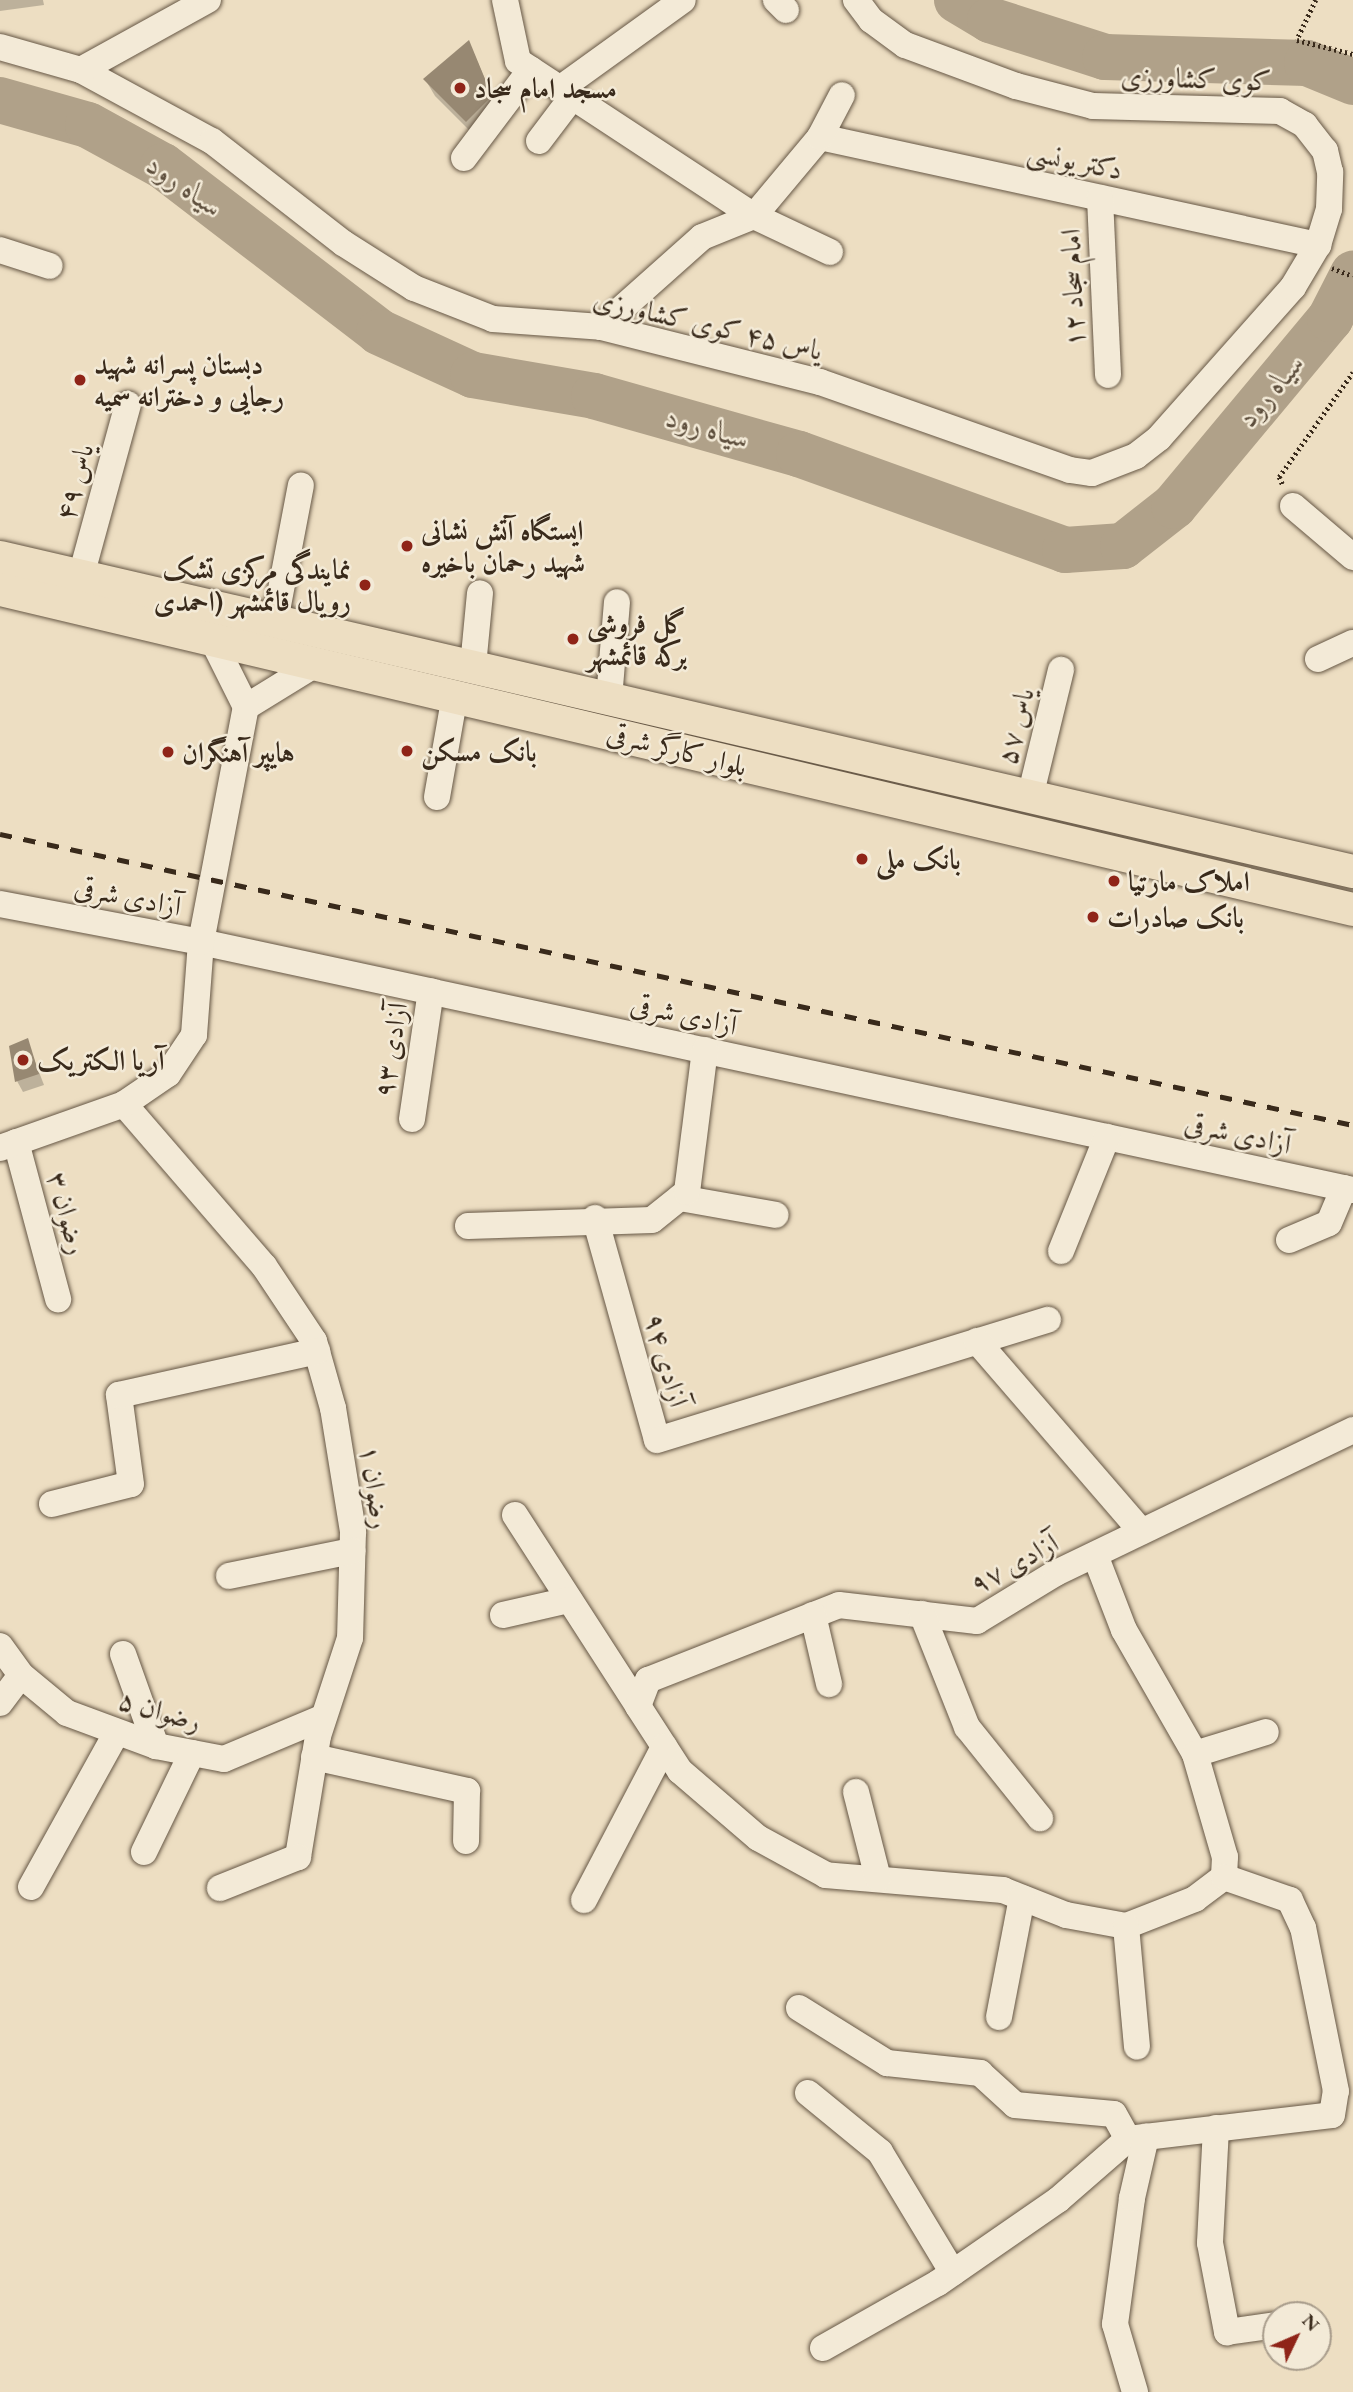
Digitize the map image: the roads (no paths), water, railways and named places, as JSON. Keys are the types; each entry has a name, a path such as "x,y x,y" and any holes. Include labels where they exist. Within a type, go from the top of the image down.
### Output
{"main road":[{"name":"بلوار کارگر شرقی","path":"0,557 1353,871"},
{"name":"بلوار کارگر شرقی","path":"0,589 1353,909"},
{"path":"756,768 763,735"}],"street":[{"path":"81,70 208,0"},
{"path":"505,0 518,61 754,216 830,252"},
{"path":"539,141 567,92 682,0"},
{"name":"کوی کشاورزی","path":"856,0 871,20 905,45 1016,86 1093,106 1280,111 1306,125 1325,151 1330,172 1329,209 1318,245 1293,287 1159,438"},
{"name":"یاس ۴۵ کوی کشاورزی","path":"0,47 81,70 212,141 343,243 414,288 494,319 601,327 820,382 1070,470 1093,473 1112,467 1159,438"},
{"path":"464,158 531,69"},
{"path":"601,327 702,237 754,216 820,137 842,95"},
{"name":"دکتر یونسی","path":"820,137 1318,245"},
{"name":"امام سجاد ۱۲","path":"1100,198 1108,375"},
{"path":"0,250 50,266"},
{"name":"یاس ۴۹","path":"81,576 128,404"},
{"path":"275,621 302,485"},
{"path":"1293,506 1353,557"},
{"path":"473,666 480,593"},
{"path":"609,699 617,602"},
{"path":"8,1145 124,1104 168,1074 194,1035 201,942 246,707 212,639"},
{"path":"1318,659 1353,643"},
{"path":"246,707 316,664"},
{"name":"یاس ۵۷","path":"1030,797 1061,670"},
{"path":"437,797 455,695"},
{"name":"آزادی شرقی","path":"0,904 201,942 1348,1189"},
{"name":"آزادی ۹۳","path":"412,1119 431,991"},
{"path":"468,1226 594,1218 652,1220 687,1192 705,1051"},
{"name":"رضوان ۱","path":"124,1104 264,1266 317,1351 333,1408 352,1551 350,1638 314,1757 298,1857 220,1888"},
{"path":"1061,1251 1107,1137"},
{"name":"رضوان ۳","path":"8,1145 58,1299"},
{"path":"1289,1240 1329,1223 1348,1189"},
{"path":"680,1198 776,1215"},
{"name":"آزادی ۹۴","path":"594,1218 657,1440 1048,1320"},
{"path":"977,1341 1141,1531"},
{"path":"52,1504 131,1484 119,1395 317,1351"},
{"name":"آزادی ۹۷","path":"638,1706 648,1679 839,1605 977,1621 1141,1531 1353,1430"},
{"path":"515,1515 680,1771 758,1838 827,1875 1003,1890 1066,1915 1126,1926 1195,1899 1224,1877 1225,1857 1195,1754 1124,1630 1095,1555"},
{"path":"229,1576 352,1551"},
{"path":"503,1615 569,1600"},
{"path":"922,1614 967,1727 1040,1818"},
{"path":"813,1615 829,1684"},
{"name":"رضوان ۵","path":"0,1646 21,1675 67,1713 156,1746 224,1759 324,1717"},
{"path":"123,1654 156,1746"},
{"path":"0,1703 21,1675"},
{"path":"1195,1754 1266,1731"},
{"path":"31,1887 117,1732"},
{"path":"584,1900 664,1747"},
{"path":"144,1852 192,1753"},
{"path":"314,1757 467,1791 466,1841"},
{"path":"856,1792 877,1878"},
{"path":"822,2348 953,2273 1058,2200 1137,2138 1332,2115 1336,2091 1303,1928 1290,1900 1224,1877"},
{"path":"999,2017 1022,1898"},
{"path":"1126,1926 1138,2046"},
{"path":"799,2008 887,2063 980,2073 1015,2105 1114,2113 1137,2138 1115,2324 1135,2392"},
{"path":"808,2093 880,2152 953,2273"},
{"path":"1216,2128 1210,2243 1227,2332 1262,2327"}],"waterway":[{"name":"سیاه رود","path":"957,0 990,20 1105,57 1307,63 1353,82"},
{"name":"سیاه رود","path":"0,100 88,125 163,166 379,332 473,375 594,396 799,454 1065,550 1123,546 1174,506 1330,319 1353,274"}],"railway":[{"path":"0,834 1353,1125"}],"place":[{"name":"مسجد امام سجاد","path":"460,88"},
{"name":"دبستان پسرانه شهید رجایی و دخترانه سمیه","path":"80,380"},
{"name":"ایستگاه آتش نشانی شهید رحمان باخیره","path":"407,546"},
{"name":"نمایندگی مرکزی تشک رویال قائمشهر (احمدی","path":"365,585"},
{"name":"گل فروشی برکه قائمشهر","path":"573,639"},
{"name":"بانک مسکن","path":"407,751"},
{"name":"هایپر آهنگران","path":"168,752"},
{"name":"بانک ملی","path":"862,859"},
{"name":"املاک مارتیا","path":"1114,881"},
{"name":"بانک صادرات","path":"1093,917"},
{"name":"آریا الکتریک","path":"23,1060"}]}
